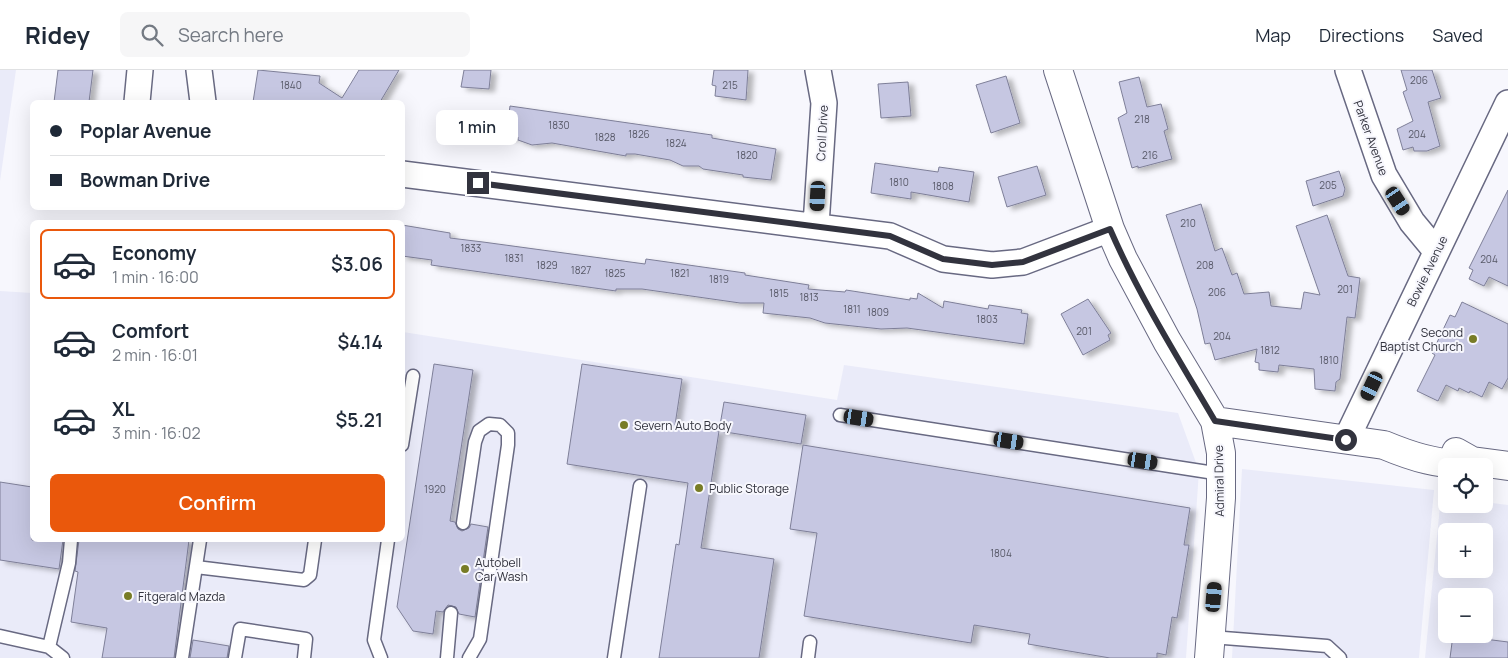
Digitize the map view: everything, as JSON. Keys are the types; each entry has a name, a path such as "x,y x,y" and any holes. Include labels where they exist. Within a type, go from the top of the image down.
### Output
{"street":[{"path":"137,100 140,70"},
{"path":"199,70 203,100"},
{"name":"Croll Drive","path":"816,225 824,103 818,70"},
{"name":"Admiral Drive","path":"1058,70 1110,229 1123,259 1167,341 1215,421 1221,453 1221,498 1210,647"},
{"name":"Parker Avenue","path":"1348,70 1384,176 1412,222 1436,251"},
{"name":"Bowie Avenue","path":"1346,440 1508,102"},
{"path":"405,174 816,225 890,236 943,259 992,265 1023,262 1110,229"},
{"path":"1215,421 1384,445 1408,455 1458,463 1472,461 1508,466"}],"lane":[{"path":"405,425 413,376"},
{"path":"840,415 1221,474"},
{"path":"463,523 475,442 479,431 489,424 500,425 508,433 508,445 480,639 469,658"},
{"path":"614,658 640,486"},
{"path":"49,647 71,542"},
{"path":"182,658 200,542"},
{"path":"196,567 304,580 310,575 315,542"},
{"path":"381,658 374,640 388,542"},
{"path":"447,658 452,613"},
{"path":"235,658 240,629 306,639 304,658"},
{"path":"0,636 49,647 63,658"},
{"path":"808,658 810,642"},
{"path":"1210,647 1327,646 1340,658"}],"shaded area":[{"path":"0,70 16,70 0,181"},
{"path":"0,291 30,293 30,542 405,542 405,332 837,400 844,365 1178,413 1199,471 1186,658 0,658"},
{"path":"1242,469 1434,490 1419,658 1232,658"},
{"path":"1493,503 1508,505 1508,658 1425,658 1438,526 1438,578 1493,578 1493,523 1438,523 1439,513 1493,513"}],"building":[{"path":"58,70 93,70 89,100 54,100"},
{"path":"258,70 320,76 319,83 342,98 359,70 399,70 381,100 253,100"},
{"path":"464,70 491,70 489,89 461,87"},
{"path":"714,70 748,70 746,100 715,96 716,86 712,85"},
{"path":"1401,70 1432,70 1441,98 1428,102 1440,146 1427,151 1414,151 1413,147 1403,150 1397,129 1413,121 1403,92 1407,90"},
{"path":"1006,76 1020,123 991,133 976,85"},
{"path":"1139,77 1147,107 1161,104 1168,129 1164,131 1172,159 1132,168 1118,118 1127,113 1119,82"},
{"path":"908,82 911,116 881,118 878,84"},
{"path":"510,106 712,135 712,138 776,149 771,180 743,177 743,175 703,169 699,166 683,166 670,160 635,154 626,154 626,156 552,143 532,145 518,140 518,137 506,137"},
{"path":"875,163 938,172 939,167 974,172 969,202 911,192 911,199 871,193"},
{"path":"1037,166 1046,195 1007,207 998,177"},
{"path":"1339,171 1345,189 1343,196 1313,206 1306,181"},
{"path":"1508,190 1508,286 1489,277 1484,286 1469,279 1473,270 1469,268"},
{"path":"1201,204 1215,251 1222,248 1232,275 1237,273 1244,294 1269,292 1271,306 1301,309 1304,292 1320,295 1296,226 1327,215 1348,276 1360,278 1355,318 1347,317 1340,379 1336,382 1335,391 1315,389 1314,369 1279,365 1278,372 1259,370 1259,363 1255,362 1257,349 1215,360 1210,343 1205,344 1197,309 1166,215"},
{"path":"405,226 450,233 450,238 645,264 646,259 745,273 745,275 809,285 808,289 845,292 846,290 910,300 910,298 917,299 918,293 943,308 944,301 988,309 989,305 1022,310 1021,313 1028,314 1024,344 907,328 881,329 825,323 810,318 763,313 764,303 740,303 642,289 616,289 616,291 431,265 432,260 405,256"},
{"path":"1088,299 1111,333 1108,335 1110,340 1083,355 1061,314"},
{"name":"Second Baptist Church","path":"1462,302 1508,324 1508,378 1502,389 1489,382 1482,397 1459,388 1458,391 1446,385 1438,401 1417,391 1435,355 1432,353 1450,315 1455,317"},
{"path":"434,364 473,370 450,521 455,522 458,529 462,531 469,528 471,524 488,527 475,617 459,614 456,607 448,605 443,612 436,611 433,634 413,631 397,607"},
{"path":"582,364 682,379 675,425 719,431 701,548 774,559 759,658 659,658 676,544 679,545 688,483 567,464"},
{"path":"724,402 806,415 801,444 719,431"},
{"path":"803,445 1190,508 1184,545 1189,545 1177,618 1172,617 1166,655 1157,653 1157,658 1110,658 1028,644 1030,634 974,625 971,643 804,616 817,533 790,529"},
{"path":"0,482 30,487 30,542 63,542 59,569 0,560"},
{"name":"Fitgerald Mazda","path":"79,542 189,542 174,658 102,658 107,628 71,622 78,572 75,571"},
{"path":"193,640 229,646 227,658 190,658"},
{"path":"1493,640 1508,642 1508,658 1450,658 1452,643 1493,643"}],"place":[{"name":"Second Baptist Church","path":"1473,339"},
{"name":"Severn Auto Body","path":"624,425"},
{"name":"Public Storage","path":"699,488"},
{"name":"Autobell Car Wash","path":"465,569"},
{"name":"Fitgerald Mazda","path":"128,596"}],"route":[{"path":"478,183 890,236 943,259 992,265 1023,262 1110,229 1123,259 1167,341 1215,421 1346,440"}]}
